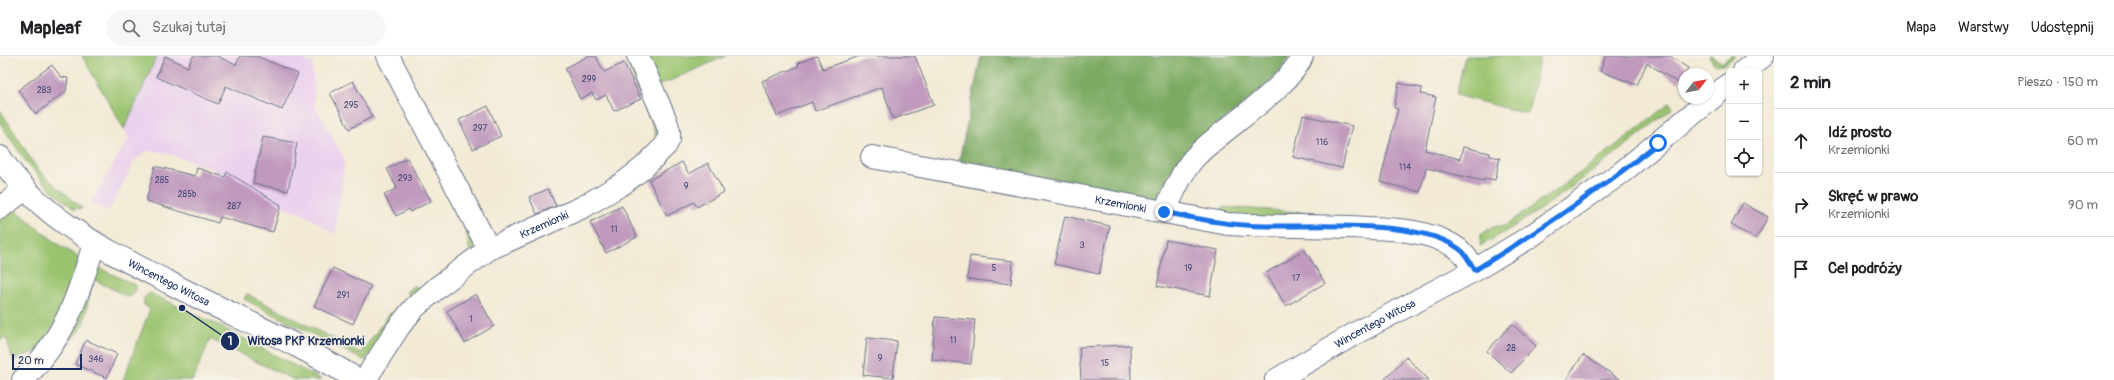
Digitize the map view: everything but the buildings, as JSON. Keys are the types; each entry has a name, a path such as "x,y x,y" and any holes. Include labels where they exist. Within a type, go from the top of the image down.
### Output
{"street":[{"path":"388,56 489,249"},
{"name":"Krzemionki","path":"365,380 398,328 414,308 438,287 489,249 604,196 643,168 666,145 669,139 669,131 666,121 638,56"},
{"path":"1164,212 1181,177 1196,155 1286,79 1300,64 1302,56"},
{"path":"1748,68 1762,56"},
{"path":"1475,270 1528,238 1622,173 1726,86"},
{"name":"Wincentego Witosa","path":"0,157 25,189 53,216 94,244 147,273 307,350 358,380"},
{"name":"Krzemionki","path":"872,157 1228,224 1266,226 1327,225 1415,232 1438,239 1453,246 1463,253 1475,270"},
{"path":"0,208 25,189"},
{"path":"23,380 41,362 62,332 77,296 94,244"},
{"name":"Wincentego Witosa","path":"1276,380 1356,333 1475,270"}],"shaded area":[{"path":"157,56 295,56 313,64 314,104 345,160 335,234 303,214 211,181 214,169 163,152 147,151 135,160 109,211 91,202 129,138 124,129"}],"green space":[{"path":"82,56 157,56 124,129"},
{"path":"625,56 630,56 659,132 656,141 654,130"},
{"path":"646,56 726,56 658,86"},
{"path":"981,56 1289,56 1284,66 1260,91 1188,149 1175,166 1156,198 959,161"},
{"path":"1465,56 1540,56 1528,114 1456,95"},
{"path":"1709,56 1712,56 1722,63 1730,56 1735,56 1724,64 1718,65 1712,61"},
{"path":"1670,103 1673,108 1579,182 1531,216 1480,246 1481,235 1493,226 1505,226 1587,168"},
{"path":"0,110 38,170 82,208 74,209 49,188 24,159 0,123"},
{"path":"11,205 27,220 61,246 79,257 72,297 37,351 13,360 6,337 0,340 0,214"},
{"path":"1222,207 1317,213 1318,221 1222,217"},
{"path":"466,229 477,243 474,251 414,298 406,292 414,285 420,289 470,252"},
{"path":"97,267 137,286 133,294 128,297 93,279 83,326 37,380"},
{"path":"150,293 216,324 322,380 294,380 210,339 193,380 123,380 150,309 144,305 144,299"},
{"path":"247,294 361,353 391,312 396,318 367,358 363,360 244,299"}],"place":[{"name":"Witosa PKP Krzemionki","path":"182,308"}],"route":[{"path":"1164,212 1228,224 1266,226 1327,225 1415,232 1438,239 1453,246 1463,253 1475,270 1528,238 1622,173 1658,143"}]}
